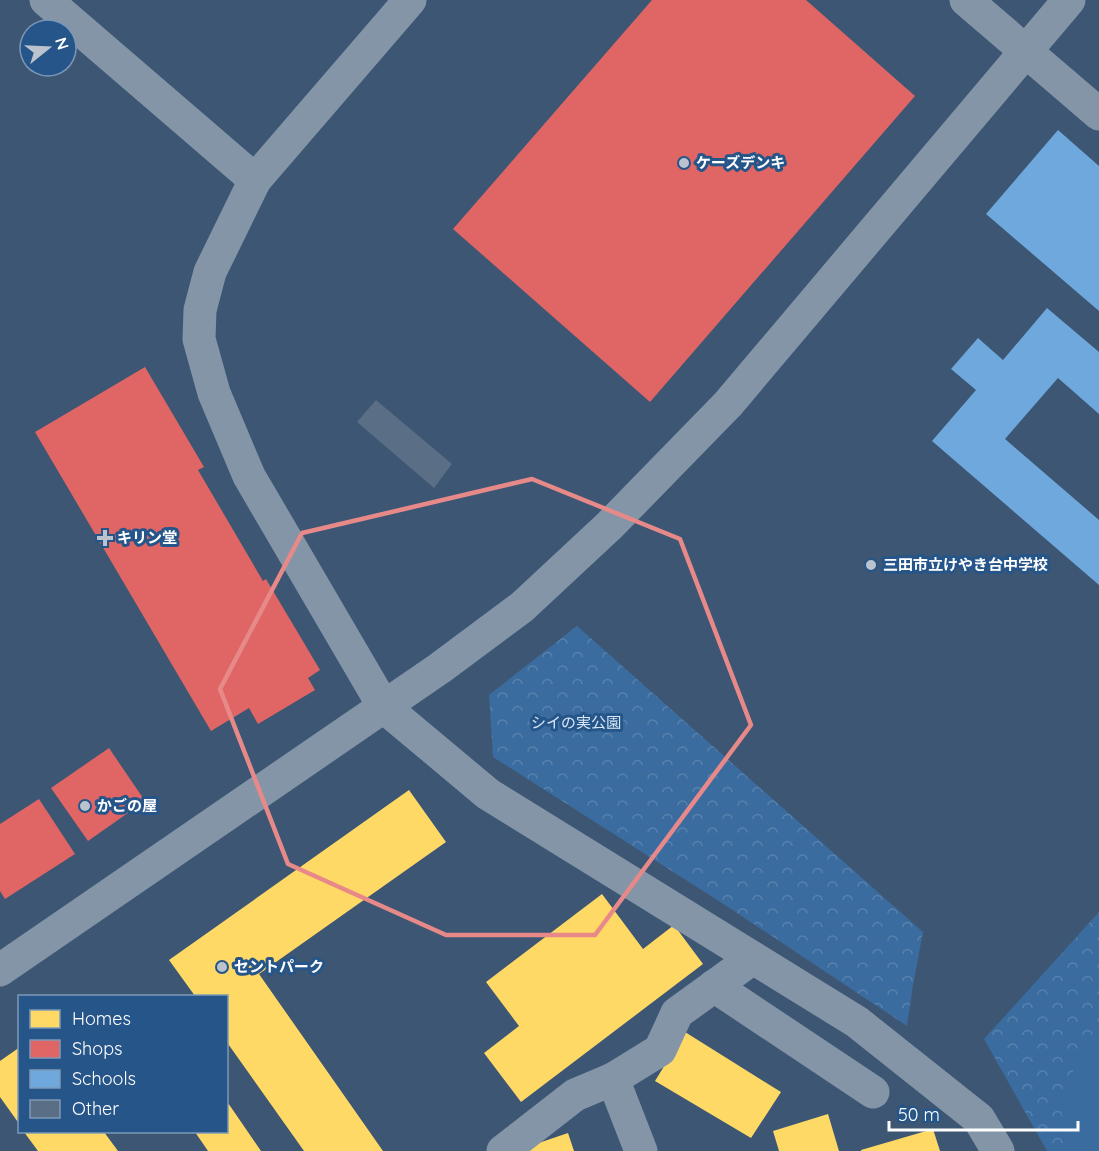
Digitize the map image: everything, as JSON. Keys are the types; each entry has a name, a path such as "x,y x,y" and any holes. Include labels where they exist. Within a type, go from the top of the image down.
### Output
{"street":[{"path":"46,0 255,180"},
{"path":"410,0 255,180 210,272 200,310 199,339 214,393 249,476 384,707 488,794 865,1029 979,1119 998,1151"},
{"path":"966,0 1099,114"},
{"path":"0,970 384,707 522,607 610,525 728,404 1069,0"},
{"path":"503,1151 575,1095 613,1079 660,1050 677,1013 753,958"},
{"path":"714,986 873,1092"},
{"path":"613,1079 641,1151"}],"highlighted area":[{"path":"532,479 680,539 751,725 595,935 446,935 288,864 220,689 302,533"}],"green space":[{"name":"シイの実公園","path":"577,626 923,932 907,1026 725,905 493,757 489,695"},
{"path":"1099,912 1099,1151 1047,1151 984,1039"},
{"path":"1099,1028 1099,1151 1071,1151 1065,1145 1060,1093"}],"building: Homes":[{"name":"セントパーク","path":"409,790 446,842 259,974 383,1151 304,1151 228,1044 228,995 194,995 169,960"},
{"path":"602,894 643,949 674,925 703,964 521,1102 484,1053 519,1026 486,982"},
{"path":"685,1032 781,1092 751,1138 655,1081"},
{"path":"18,1048 18,1122 0,1097 0,1061"},
{"path":"228,1103 261,1151 208,1151 196,1133 228,1133"},
{"path":"828,1114 839,1151 779,1151 773,1131"},
{"path":"933,1129 940,1151 861,1151 861,1150"},
{"path":"25,1133 105,1133 118,1151 38,1151"},
{"path":"568,1133 574,1151 515,1151"}],"building: Shops":[{"name":"ケーズデンキ","path":"652,0 806,0 915,96 650,402 453,229"},
{"path":"145,367 204,467 198,470 263,581 266,579 320,670 308,678 315,690 258,724 249,708 211,731 35,432"},
{"path":"109,748 145,801 88,841 51,788"},
{"path":"39,799 75,854 5,899 0,891 0,824"}],"building: Schools":[{"path":"1058,130 1099,166 1099,311 986,214"},
{"path":"1047,308 1099,352 1099,414 1058,378 1005,439 1099,520 1099,585 932,441 976,390 951,369 978,338 1003,360"}],"building: Other":[{"path":"376,400 452,464 434,488 357,422"}],"place":[{"name":"ケーズデンキ","path":"684,163"},
{"name":"キリン堂","path":"105,538"},
{"name":"三田市立けやき台中学校","path":"871,565"},
{"name":"かごの屋","path":"85,806"},
{"name":"セントパーク","path":"222,967"}]}
